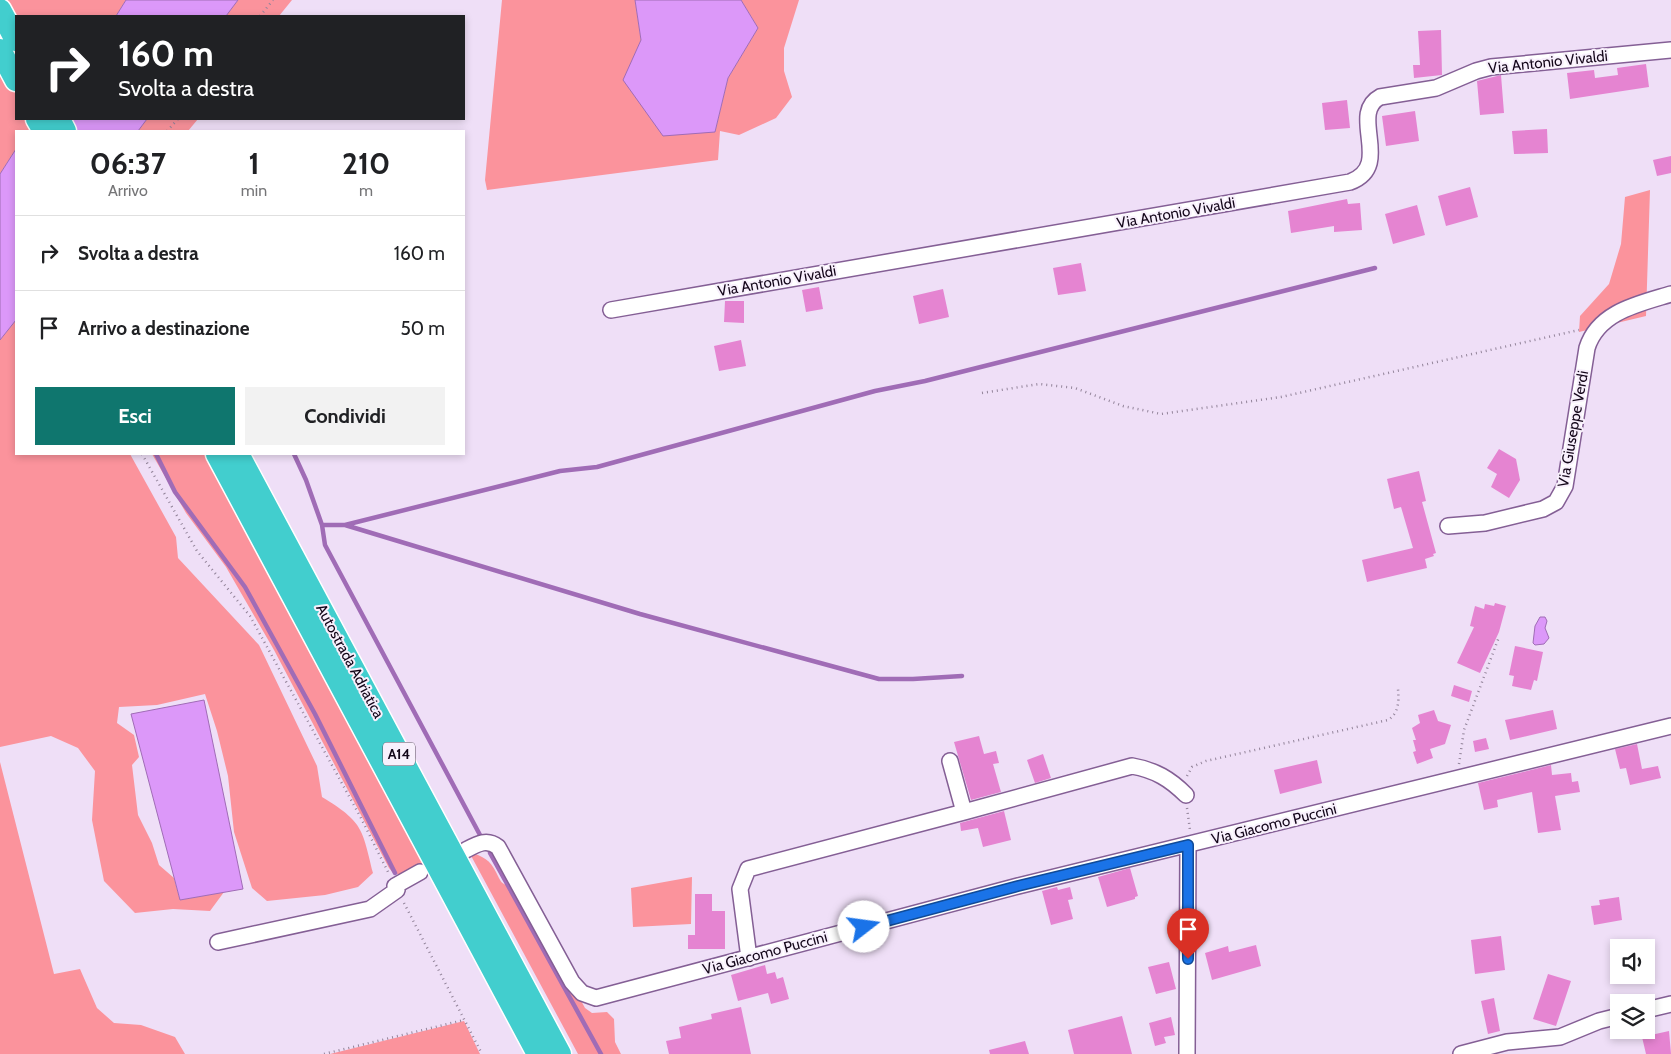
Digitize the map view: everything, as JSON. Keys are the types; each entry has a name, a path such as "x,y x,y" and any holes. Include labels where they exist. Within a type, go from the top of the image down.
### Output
{"highway":[{"path":"0,10 15,38"},
{"path":"0,50 15,78"},
{"name":"Autostrada Adriatica","path":"218,455 538,1054"},
{"name":"Autostrada Adriatica","path":"239,455 560,1054"}],"street":[{"name":"Via Antonio Vivaldi","path":"611,310 1350,182 1360,178 1368,169 1370,160 1369,110 1373,102 1380,97 1436,88 1476,71 1491,68 1671,50"},
{"name":"Via Giuseppe Verdi","path":"1448,526 1485,523 1525,514 1550,506 1559,498 1565,486 1587,348 1592,335 1600,325 1616,314 1671,294"},
{"name":"Via Giacomo Puccini","path":"466,850 483,842 492,843 498,847 572,982 579,990 589,996 601,997 1018,886 1671,726"},
{"path":"950,761 964,812"},
{"path":"749,958 740,889 748,869 1132,766 1148,768 1172,781 1186,795"},
{"path":"1187,1054 1190,845"},
{"path":"218,942 370,909 420,872"},
{"path":"1655,1008 1671,1004"},
{"path":"1461,1054 1507,1042 1560,1036 1610,1018"}],"path":[{"path":"261,15 273,0"},
{"path":"169,130 177,120"},
{"path":"982,393 1039,384 1075,388 1123,406 1162,414 1281,397 1600,325"},
{"path":"143,455 197,551 250,616 361,818 482,1054"},
{"path":"1459,778 1460,750 1464,730 1499,637"},
{"path":"1190,845 1185,782 1192,767 1206,761 1388,720 1393,717 1397,709 1398,689"},
{"path":"324,1054 464,1020"}],"shaded area":[{"path":"7,0 126,0 117,15 15,15"},
{"path":"126,0 238,0 227,15 117,15"},
{"path":"238,0 292,0 280,15 227,15"},
{"path":"502,0 635,0 641,40 624,80 715,132 728,78 758,28 741,0 799,0 784,48 784,71 792,97 776,118 739,135 720,131 718,160 487,190 485,180"},
{"path":"635,0 741,0 758,28 728,78 715,132 663,136 623,80 641,40"},
{"path":"15,48 15,120 42,120 35,130 15,130 15,151 0,174 0,73 3,78"},
{"path":"42,120 146,120 139,130 35,130"},
{"path":"146,120 197,120 189,130 139,130"},
{"path":"15,151 15,321 0,340 0,174"},
{"path":"1650,190 1646,316 1579,332 1580,316 1609,284 1621,244 1625,197"},
{"path":"15,321 15,455 131,455 176,537 178,558 259,645 317,766 322,797 346,813 359,828 373,873 358,887 325,895 267,901 252,888 234,832 228,776 217,731 205,694 157,705 119,707 117,723 134,735 139,757 132,765 138,815 152,843 159,865 174,878 180,900 224,892 210,911 173,909 135,913 104,881 92,820 95,771 78,748 51,736 0,747 0,340"},
{"path":"153,455 205,455 425,866 408,874 394,874 389,868 274,650 226,567 186,513"},
{"path":"1540,617 1545,617 1547,621 1545,628 1549,638 1544,644 1535,645 1533,643 1535,626"},
{"path":"204,700 243,889 180,900 131,714"},
{"path":"0,762 54,974 80,969 97,1008 114,1023 141,1025 175,1037 185,1054 0,1054"},
{"path":"469,852 486,859 504,884 519,887 585,1008 592,1013 607,1012 614,1019 615,1042 621,1054 578,1054"},
{"path":"692,877 691,924 633,927 631,888"},
{"path":"464,1021 480,1054 330,1054"}],"building":[{"path":"1441,30 1442,75 1414,78 1413,65 1420,65 1418,31"},
{"path":"1646,64 1649,87 1570,99 1567,73 1594,70 1595,78 1618,75 1617,68"},
{"path":"1501,75 1504,113 1480,115 1477,81"},
{"path":"1347,100 1350,128 1325,130 1322,103"},
{"path":"1415,111 1419,141 1386,146 1382,116"},
{"path":"1547,129 1548,153 1514,154 1512,131"},
{"path":"1671,156 1671,173 1657,176 1653,160"},
{"path":"1470,187 1478,217 1446,226 1438,196"},
{"path":"1347,199 1348,204 1360,203 1362,230 1334,232 1334,226 1291,233 1288,211"},
{"path":"1417,205 1425,235 1393,244 1385,214"},
{"path":"1081,263 1086,291 1058,295 1053,268"},
{"path":"819,287 823,309 806,312 802,290"},
{"path":"943,289 949,317 919,324 913,296"},
{"path":"725,301 744,301 744,323 724,322"},
{"path":"741,340 746,366 719,371 714,346"},
{"path":"1499,449 1516,459 1520,480 1509,498 1491,487 1497,474 1487,468"},
{"path":"1419,471 1426,501 1422,502 1436,553 1433,554 1434,556 1425,559 1427,568 1367,582 1362,560 1413,548 1401,507 1394,509 1387,479"},
{"path":"1495,603 1506,606 1499,632 1480,673 1457,663 1474,627 1470,626 1475,606 1484,609 1485,604 1494,606"},
{"path":"1515,646 1543,652 1537,681 1534,680 1531,690 1512,686 1514,676 1509,675"},
{"path":"1454,685 1472,691 1469,702 1451,696"},
{"path":"1434,710 1438,721 1451,725 1445,744 1430,749 1433,758 1417,764 1413,752 1416,751 1413,740 1416,740 1412,728 1420,723 1418,715"},
{"path":"1553,710 1557,729 1510,740 1505,720"},
{"path":"979,736 984,754 996,751 999,763 993,764 1001,792 971,800 954,742"},
{"path":"1486,738 1489,749 1475,752 1473,741"},
{"path":"1637,744 1642,769 1658,766 1661,778 1630,785 1626,768 1620,769 1615,749"},
{"path":"1043,754 1051,778 1035,783 1027,760"},
{"path":"1317,760 1322,783 1280,794 1274,770"},
{"path":"1551,765 1552,775 1571,773 1572,782 1578,781 1580,792 1555,796 1561,830 1538,833 1532,792 1497,800 1498,807 1484,810 1478,783"},
{"path":"1004,811 1011,840 983,847 978,828 961,831 960,823"},
{"path":"1130,868 1138,896 1135,899 1107,907 1098,877"},
{"path":"1057,887 1058,890 1070,887 1073,899 1068,900 1073,919 1051,925 1042,891"},
{"path":"695,894 712,894 712,911 725,911 725,949 688,949 688,935 695,935"},
{"path":"1619,897 1622,920 1594,925 1591,906 1600,905 1599,900"},
{"path":"1501,936 1505,970 1475,974 1471,940"},
{"path":"1256,945 1261,966 1212,980 1205,953 1228,946 1229,952"},
{"path":"1169,962 1176,989 1156,994 1148,967"},
{"path":"765,965 767,974 775,972 777,979 783,977 789,999 771,1004 768,993 738,1001 731,975"},
{"path":"1548,974 1571,981 1556,1026 1533,1019"},
{"path":"1494,998 1500,1031 1488,1034 1481,1001"},
{"path":"741,1007 751,1054 669,1054 666,1041 681,1038 679,1027 712,1019 711,1014"},
{"path":"1122,1016 1132,1054 1074,1054 1068,1030"},
{"path":"1171,1017 1175,1035 1164,1037 1166,1043 1155,1046 1149,1023"},
{"path":"1669,1031 1671,1054 1646,1054 1642,1039 1655,1039 1655,1034"},
{"path":"1025,1041 1029,1054 990,1054 989,1050"}],"waterway":[{"path":"294,455 306,480 322,525 345,525 560,471 597,467 875,391 925,381 1375,268"},
{"path":"156,455 175,492 245,587 315,714 395,873"},
{"path":"322,525 325,545 480,835"},
{"path":"345,525 640,614 879,679 962,676"},
{"path":"490,853 601,1054"}],"route":[{"path":"864,927 1018,886 1188,845 1188,959"}]}
